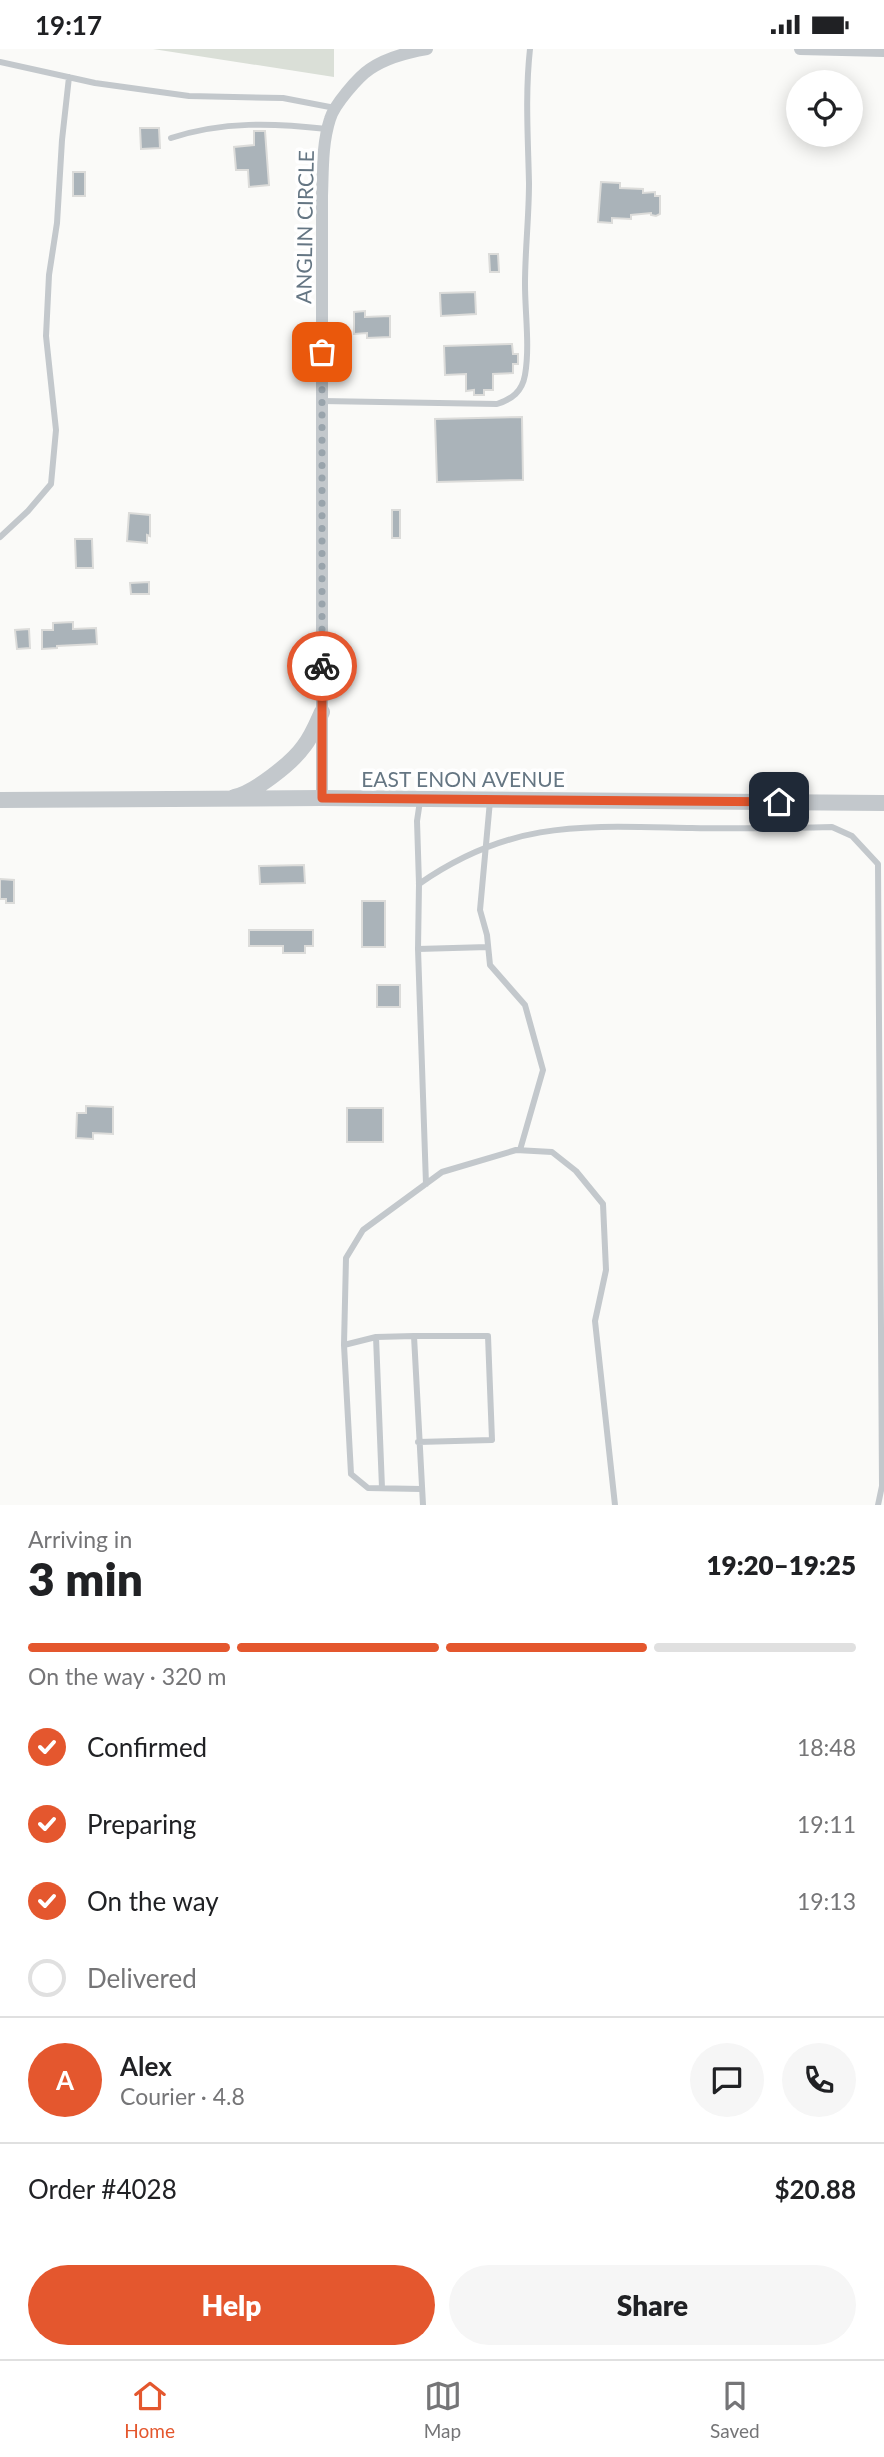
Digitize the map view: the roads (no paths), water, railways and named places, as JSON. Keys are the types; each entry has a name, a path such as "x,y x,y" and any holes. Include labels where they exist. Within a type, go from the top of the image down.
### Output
{"street":[{"name":"ANGLIN CIRCLE","path":"322,798 322,196 327,129 339,100 369,69 414,51 427,49"},
{"path":"800,49 884,51"},
{"path":"219,800 242,796 289,761 306,744 322,712"},
{"name":"EAST ENON AVENUE","path":"0,800 322,798 884,803"}],"lane":[{"path":"322,401 497,404 515,396 521,389 526,355 526,99 530,49"},
{"path":"0,62 95,83 190,96 283,98 335,108"},
{"path":"0,537 28,511 51,484 56,430 46,336 49,275 57,223 69,77"},
{"path":"172,138 199,129 258,123 327,129"},
{"path":"421,799 417,821 418,949 426,1184"},
{"path":"490,800 480,911 490,965 525,1005 542,1070 520,1150"},
{"path":"419,884 443,867 485,847 523,835 581,826 832,827 852,836 878,864 882,1486 878,1505"},
{"path":"418,949 488,947"},
{"path":"421,1489 368,1488 351,1474 344,1345 346,1258 363,1230 443,1172 520,1150 552,1152 576,1171 603,1204 606,1270 595,1321 615,1505"},
{"path":"414,1336 423,1505"},
{"path":"344,1345 376,1337 488,1336 492,1440 418,1442"},
{"path":"376,1337 382,1489"}]}
